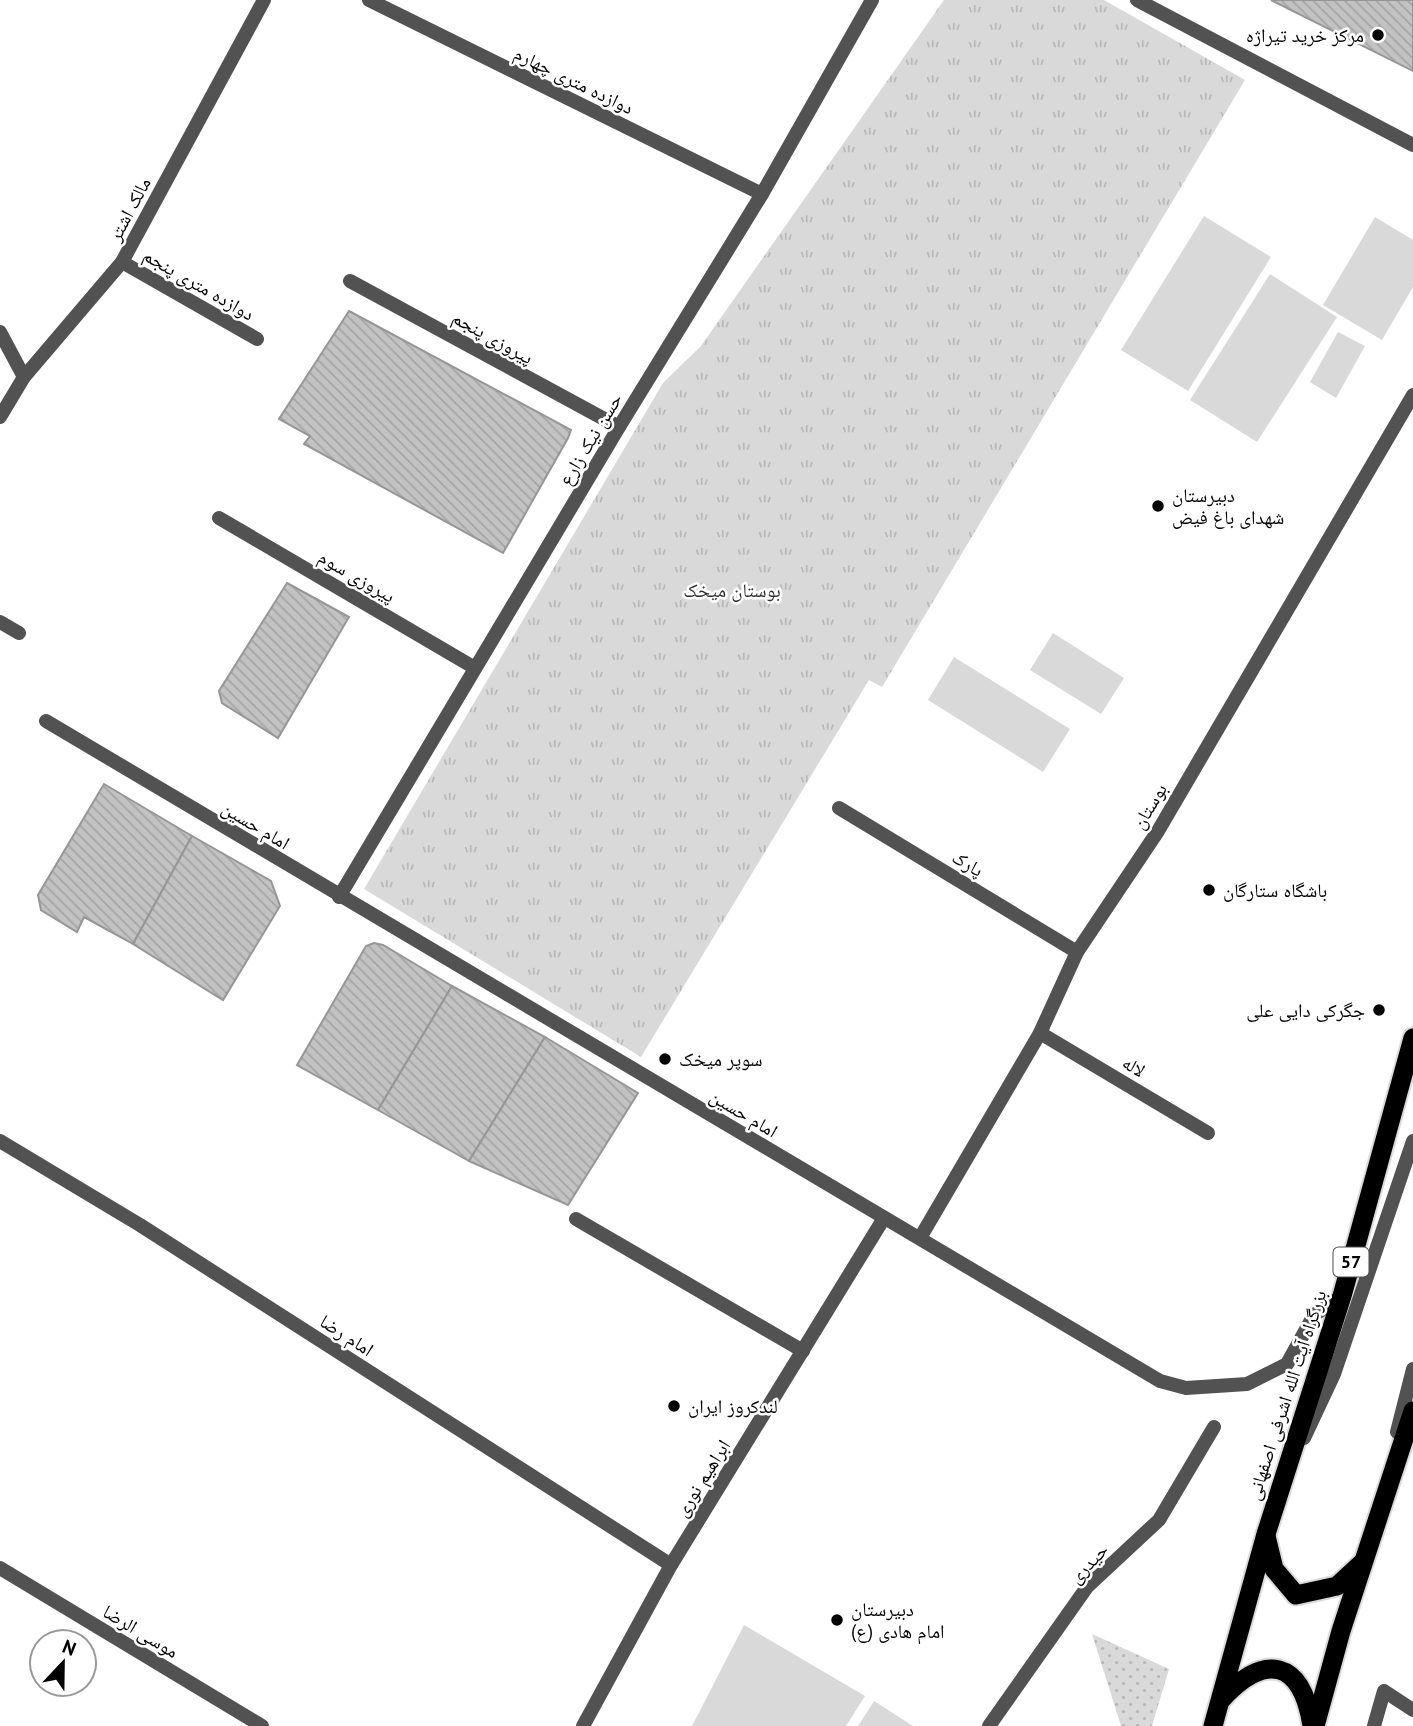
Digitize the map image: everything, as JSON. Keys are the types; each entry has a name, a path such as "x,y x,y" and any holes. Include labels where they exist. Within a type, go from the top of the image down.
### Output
{"highway":[{"name":"بزرگراه آیت الله اشرفی اصفهانی","path":"1213,1726 1266,1534 1342,1296 1413,1038"},
{"path":"1314,1726 1341,1631 1413,1412"},
{"path":"1266,1534 1274,1569 1296,1595 1338,1586 1366,1559"},
{"path":"1220,1700 1234,1685 1248,1676 1266,1669 1280,1669 1293,1676 1303,1693 1314,1726"}],"street":[{"name":"مالک اشتر","path":"0,417 24,377 122,262 264,0"},
{"name":"دوازده متری چهارم","path":"369,0 762,194"},
{"name":"حسن نیک زارع","path":"340,897 619,427 762,194 872,0"},
{"path":"1137,0 1413,145"},
{"name":"دوازده متری پنجم","path":"122,262 257,339"},
{"name":"پیروزی پنجم","path":"350,281 619,427"},
{"path":"0,332 24,377"},
{"name":"بوستان","path":"920,1238 1040,1033 1077,952 1158,831 1413,395"},
{"name":"پیروزی سوم","path":"219,518 475,668"},
{"path":"0,622 19,633"},
{"name":"امام حسین","path":"46,721 1160,1381 1186,1388 1247,1384 1287,1364 1314,1315 1342,1296"},
{"name":"پارک","path":"839,808 1077,952"},
{"name":"لاله","path":"1040,1033 1208,1133"},
{"name":"امام رضا","path":"0,1141 140,1225 671,1565"},
{"path":"1282,1484 1335,1374 1413,1141"},
{"name":"ابراهیم نوری","path":"583,1726 671,1565 884,1218"},
{"path":"576,1219 803,1351"},
{"path":"1366,1559 1413,1369"},
{"name":"حیدری","path":"989,1726 1087,1587 1159,1520 1214,1427"},
{"name":"موسی الرضا","path":"0,1568 262,1726"},
{"path":"1374,1726 1384,1691 1413,1710"}],"green space":[{"name":"بوستان میخک","path":"944,0 1104,0 1245,80 882,687 869,680 641,1057 364,889 663,383 701,346"},
{"path":"1204,216 1271,257 1188,391 1121,350"},
{"path":"1375,217 1413,240 1413,287 1382,340 1323,305"},
{"path":"1270,274 1337,317 1257,442 1190,400"},
{"path":"1338,332 1365,346 1336,398 1310,382"},
{"path":"1053,633 1124,678 1101,714 1030,670"},
{"path":"954,657 1070,729 1043,772 928,700"},
{"path":"744,1625 865,1696 846,1726 692,1726"},
{"path":"1092,1634 1169,1669 1152,1726 1121,1726"},
{"path":"874,1701 913,1726 858,1726"}],"building":[{"name":"مرکز خرید تیراژه","path":"1271,0 1413,0 1413,71"},
{"path":"349,311 571,430 503,553 304,444 310,436 279,419"},
{"path":"287,583 349,617 278,738 222,703 219,691"},
{"path":"104,784 192,836 133,944 84,917 77,932 41,910 38,895"},
{"path":"192,836 271,881 280,906 223,1000 133,944"},
{"path":"374,943 383,945 452,986 378,1110 297,1065 366,946"},
{"path":"452,986 545,1037 469,1161 378,1110"},
{"path":"545,1037 638,1093 568,1205 469,1161"}],"place":[{"name":"مرکز خرید تیراژه","path":"1378,35"},
{"name":"دبیرستان شهدای باغ فیض","path":"1158,506"},
{"name":"باشگاه ستارگان","path":"1209,890"},
{"name":"جگرکی دایی علی","path":"1379,1010"},
{"name":"سوپر میخک","path":"665,1059"},
{"name":"لندکروز ایران","path":"674,1406"},
{"name":"دبیرستان امام هادی (ع)","path":"837,1620"}]}
